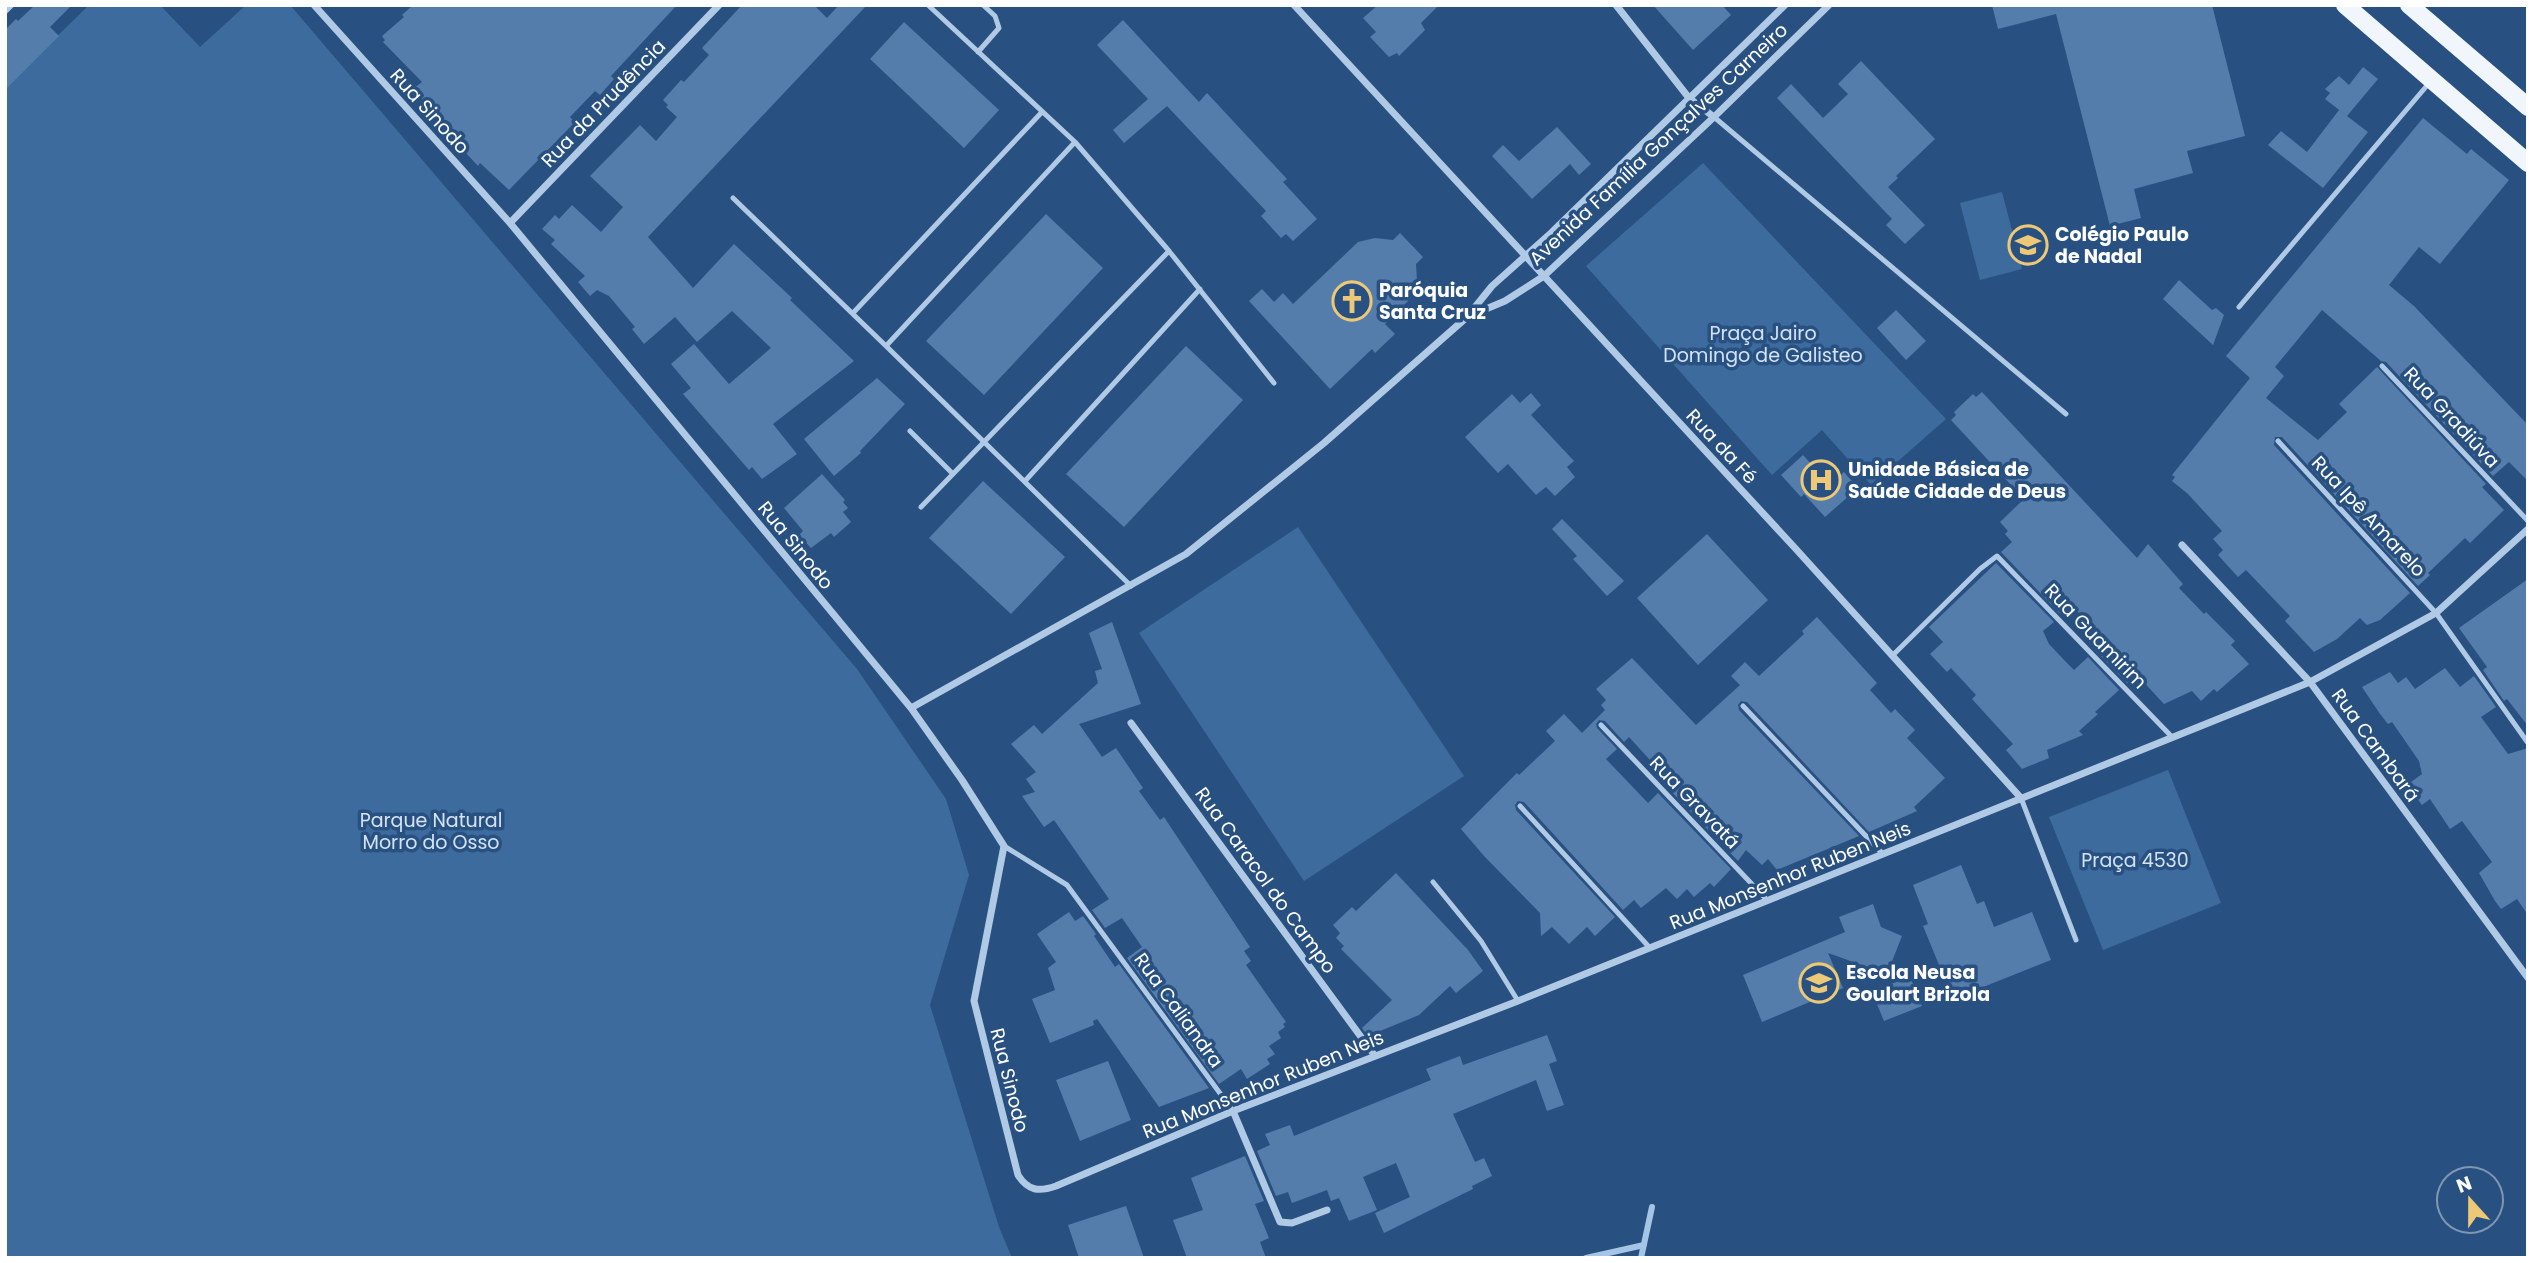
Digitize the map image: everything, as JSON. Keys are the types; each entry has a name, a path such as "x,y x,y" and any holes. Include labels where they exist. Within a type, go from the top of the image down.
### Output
{"main road":[{"path":"2346,5 2528,163"},
{"path":"2409,5 2528,107"}],"street":[{"name":"Rua Sinodo","path":"314,5 510,223 911,708 1004,846 974,1001 1018,1175 1023,1184 1032,1189"},
{"name":"Rua da Prudência","path":"510,223 719,5"},
{"name":"Rua da Fé","path":"1294,5 2021,798"},
{"path":"1616,5 1689,98 1714,117"},
{"name":"Avenida Família Gonçalves Carneiro","path":"911,708 1131,586 1197,545 1324,443 1467,317 1492,286 1551,233 1785,5"},
{"name":"Avenida Família Gonçalves Carneiro","path":"1467,317 1505,301 1544,276 1829,5"},
{"name":"Rua Monsenhor Ruben Neis","path":"1032,1189 1044,1190 1056,1186 1233,1111 1518,1001 2311,682 2436,613 2527,532"},
{"name":"Rua Cambará","path":"2182,545 2311,682 2528,978"},
{"name":"Rua Caracol do Campo","path":"1131,723 1375,1056"},
{"name":"Rua Caliandra","path":"1233,1111 1280,1222 1292,1223 1327,1210"}],"lane":[{"path":"5,12 12,5"},
{"path":"929,5 1075,142 1169,251 1275,383"},
{"path":"978,52 999,28 995,16 984,5"},
{"path":"2239,307 2432,80"},
{"path":"853,313 1042,112"},
{"path":"1714,117 2066,414"},
{"path":"886,345 1075,142"},
{"path":"733,198 1131,586"},
{"path":"921,507 1169,251"},
{"path":"1025,481 1200,289"},
{"name":"Rua Gradiúva","path":"2382,366 2528,521"},
{"path":"910,431 953,474"},
{"name":"Rua Ipê Amarelo","path":"2278,441 2436,613 2528,743"},
{"name":"Rua Guamirim","path":"1892,656 1980,569 1997,556 2172,737"},
{"path":"1742,706 1883,854"},
{"name":"Rua Gravatá","path":"1601,725 1767,901"},
{"name":"Rua da Fé","path":"2021,798 2077,940"},
{"path":"1520,806 1650,948"},
{"name":"Rua Caliandra","path":"1004,846 1067,885 1233,1111"},
{"path":"1433,882 1481,941 1518,1001"}],"green space":[{"name":"Parque Natural Morro do Osso","path":"89,5 160,5 200,47 246,5 290,5 857,669 946,799 969,875 930,1005 999,1227 1012,1258 5,1258 5,87"},
{"name":"Praça Jairo Domingo de Galisteo","path":"1703,163 1946,419 1871,485 1822,430 1772,475 1586,266"},
{"path":"2002,192 2022,269 1980,280 1960,203"},
{"path":"1298,527 1464,776 1304,881 1139,633"},
{"name":"Praça 4530","path":"2168,770 2221,903 2103,950 2049,817"}],"building":[{"path":"35,5 72,5 50,27 59,36 5,90 5,30"},
{"path":"413,5 677,5 611,76 614,79 600,95 595,91 570,117 575,122 509,190 465,152 469,149 413,89 422,82 383,42 385,40 382,36 404,17 402,15"},
{"path":"742,5 814,5 827,18 839,5 867,5 648,237 693,288 734,244 854,361 773,424 797,454 762,479 752,467 749,470 683,394 691,388 671,364 694,344 729,384 771,348 732,311 697,342 675,317 644,344 632,329 635,327 609,296 597,290 590,296 578,282 585,276 551,244 555,240 542,229 555,215 559,219 572,205 601,232 623,207 590,176 640,125 656,141 677,117 666,107 668,105 663,100 709,55 702,48"},
{"path":"1378,5 1439,5 1421,23 1425,30 1399,56 1397,53 1389,57 1370,37 1376,32 1363,18"},
{"path":"1653,5 1722,5 1731,15 1693,50"},
{"path":"1992,5 2212,5 2245,136 2187,151 2193,173 2134,189 2141,218 2110,226 2056,14 1998,29"},
{"path":"1123,20 1199,102 1207,93 1287,179 1283,182 1317,219 1293,241 1286,234 1281,238 1261,216 1266,211 1167,106 1124,143 1113,130 1148,99 1097,45"},
{"path":"904,22 999,110 964,148 870,59"},
{"path":"1861,61 1935,139 1888,187 1925,225 1905,244 1886,225 1892,219 1777,98 1791,84 1823,118 1848,94 1838,84"},
{"path":"2363,67 2378,79 2347,116 2325,99 2330,93 2325,89 2339,76 2349,85"},
{"path":"2339,110 2368,132 2323,188 2268,145 2281,131 2307,152"},
{"path":"2423,118 2467,154 2471,149 2509,180 2440,264 2419,247 2389,285 2414,306 2528,425 2528,481 2509,462 2493,476 2386,362 2381,361 2322,310 2275,367 2284,376 2266,398 2318,440 2347,412 2339,404 2377,367 2486,484 2482,487 2504,510 2470,543 2465,538 2418,586 2282,437 2275,437 2274,445 2410,593 2380,620 2367,625 2360,618 2337,639 2314,652 2285,621 2290,616 2246,570 2238,577 2218,555 2223,550 2213,539 2222,531 2188,494 2172,481 2175,477 2172,475 2250,378 2226,356"},
{"path":"1557,127 1591,164 1579,175 1570,164 1532,199 1492,156 1503,145 1519,161"},
{"path":"1046,214 1103,268 984,395 926,341"},
{"name":"Paróquia Santa Cruz","path":"1400,233 1423,257 1416,264 1417,281 1411,298 1385,324 1395,334 1375,353 1372,349 1330,389 1249,301 1262,289 1274,302 1283,293 1293,304 1358,242 1375,238 1393,240"},
{"path":"2179,280 2212,310 2216,308 2224,315 2213,345 2163,299"},
{"path":"1896,310 1926,341 1906,360 1877,328"},
{"path":"1186,346 1243,400 1124,527 1066,474"},
{"path":"877,378 905,404 861,453 834,476 804,439"},
{"path":"1982,392 2137,558 2148,544 2183,584 2179,588 2235,641 2231,645 2249,664 2217,692 2214,689 2201,701 2192,691 2164,704 2138,676 2127,683 2095,650 2089,638 2096,632 2073,607 2062,616 2001,552 2012,542 2005,534 2008,531 2000,522 2024,499 1951,420 1956,415 1954,412 1973,394 1976,397"},
{"path":"1531,393 1541,405 1531,415 1574,461 1567,467 1575,477 1555,496 1546,487 1536,495 1508,464 1498,473 1465,437 1512,394 1520,403"},
{"path":"1803,455 1830,485 1844,472 1858,488 1825,517 1804,494 1801,497 1781,475"},
{"path":"822,474 845,500 843,502 848,508 843,512 851,522 834,537 831,533 811,548 799,535 803,531 784,508"},
{"path":"983,481 1065,557 1011,614 929,538"},
{"path":"1562,519 1624,581 1607,596 1573,559 1577,556 1552,529"},
{"path":"1707,534 1768,600 1698,665 1637,598"},
{"path":"1996,563 2054,622 2043,631 2049,644 2065,661 2074,670 2088,657 2119,690 2079,731 2083,735 2047,750 2049,758 2022,769 2006,750 2013,744 1972,699 1976,695 1951,668 1947,672 1930,654 1943,642 1929,627"},
{"path":"2528,579 2528,726 2507,699 2504,701 2483,670 2487,667 2459,628"},
{"path":"1817,617 1877,683 1870,690 1891,713 1895,709 1915,730 1907,738 1945,778 1914,807 1917,811 1869,832 1747,702 1741,701 1739,710 1859,836 1777,870 1768,859 1762,865 1746,850 1738,861 1666,786 1670,782 1629,737 1624,742 1605,721 1599,720 1597,728 1617,749 1606,759 1648,803 1658,793 1731,869 1714,887 1710,883 1694,897 1687,889 1677,899 1666,888 1641,908 1634,900 1623,910 1524,802 1518,801 1516,810 1615,917 1595,936 1587,927 1569,944 1552,927 1541,936 1540,913 1461,829 1517,773 1519,775 1555,741 1546,731 1564,714 1582,733 1605,710 1601,705 1606,700 1596,689 1632,658 1696,725 1740,685 1731,676 1745,662 1759,676 1804,634 1802,631"},
{"path":"1112,622 1141,704 1079,724 1102,757 1116,748 1143,788 1139,791 1160,820 1164,817 1250,947 1244,951 1251,961 1246,965 1286,1022 1283,1024 1285,1027 1278,1032 1281,1038 1269,1046 1275,1054 1267,1059 1270,1064 1247,1079 1241,1069 1219,1084 1127,958 1142,947 1122,918 1105,928 1092,910 1109,899 1054,820 1044,827 1022,796 1035,792 1026,779 1036,772 1011,744 1034,725 1042,734 1098,683 1095,671 1102,669 1089,633"},
{"path":"2445,668 2460,687 2474,676 2496,707 2481,717 2508,754 2528,748 2528,915 2517,899 2501,909 2495,901 2479,873 2492,862 2462,821 2450,829 2430,799 2422,805 2407,785 2422,774 2419,761 2392,722 2388,724 2362,687 2390,672 2398,683 2406,677 2415,689"},
{"path":"1961,865 1977,904 1984,901 1994,927 2032,912 2051,960 1953,999 1923,926 1928,924 1913,885"},
{"path":"1396,873 1468,950 1483,971 1456,993 1450,986 1419,1015 1368,1036 1362,1028 1392,1000 1341,949 1344,946 1336,938 1340,933 1333,925 1352,907 1356,911"},
{"path":"1873,904 1881,927 1902,936 1887,974 1828,953 1843,988 1762,1022 1743,975 1845,932 1839,917"},
{"path":"1069,912 1075,921 1083,916 1115,967 1119,964 1209,1088 1159,1107 1097,1019 1093,1021 1094,1025 1050,1043 1032,999 1055,990 1048,968 1056,962 1037,934"},
{"path":"1910,976 1922,1006 1884,1021 1872,992"},
{"path":"1547,1035 1557,1061 1549,1064 1564,1105 1547,1111 1536,1080 1453,1114 1475,1162 1484,1158 1492,1176 1472,1186 1473,1189 1384,1233 1375,1213 1410,1197 1396,1163 1363,1177 1377,1210 1349,1221 1339,1198 1331,1201 1327,1190 1292,1203 1288,1192 1276,1196 1257,1151 1270,1145 1265,1134 1290,1125 1294,1136 1431,1080 1426,1069 1460,1056 1463,1065"},
{"path":"1108,1061 1131,1120 1080,1141 1056,1080"},
{"path":"1245,1156 1264,1201 1255,1204 1269,1238 1260,1242 1266,1258 1187,1258 1173,1220 1203,1210 1191,1178"},
{"path":"1126,1206 1144,1258 1079,1258 1068,1225"}],"waterway":[{"path":"1641,1258 1652,1207"},
{"path":"1586,1258 1644,1245"}],"place":[{"name":"Colégio Paulo de Nadal","path":"2028,245"},
{"name":"Paróquia Santa Cruz","path":"1352,301"},
{"name":"Unidade Básica de Saúde Cidade de Deus","path":"1821,480"},
{"name":"Escola Neusa Goulart Brizola","path":"1819,983"}]}
